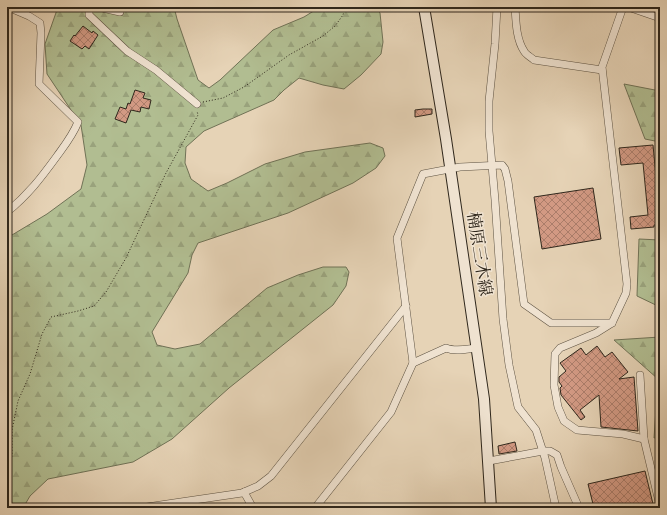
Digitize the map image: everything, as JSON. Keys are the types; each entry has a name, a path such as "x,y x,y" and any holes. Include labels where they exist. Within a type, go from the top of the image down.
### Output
{"main road":[{"name":"楠原三木線","path":"424,7 434,63 484,399 491,508"}],"street":[{"path":"7,212 35,186 74,133 78,122 39,84 40,23 29,16 8,7"},
{"path":"90,7 89,15 127,52 156,70 197,104"},
{"path":"98,7 120,12 120,7"},
{"path":"498,7 489,131 493,164 503,319 509,365 518,407 536,430 543,450 556,508"},
{"path":"515,7 520,44 525,53 534,60 602,70"},
{"path":"623,7 602,70 627,284 626,293 612,323 596,333 560,348 555,354 554,385 558,408 564,421 577,430 624,434 644,439"},
{"path":"628,7 660,18"},
{"path":"315,508 391,412 413,363 397,238 423,174 493,164 502,165 508,181 524,304 551,323 612,323"},
{"path":"140,508 244,492 253,489 271,476 406,306"},
{"path":"413,363 446,348 477,348"},
{"path":"640,375 644,439 660,506"},
{"path":"489,460 543,450 550,451 557,455 579,508"},
{"path":"244,492 254,508"}],"path":[{"path":"7,471 12,456 13,426 18,401 30,374 42,334 51,317 94,306 106,292 126,258 166,173 198,115 197,104 223,98 244,87 289,56 323,36 335,26 343,15 345,7"}],"green space":[{"path":"58,7 174,7 198,80 209,88 220,80 273,30 304,17 320,7 376,7 380,13 383,42 381,54 361,75 344,89 299,78 274,100 204,131 186,147 185,163 191,179 208,191 265,164 305,152 370,143 383,148 385,156 376,168 353,183 288,213 198,243 192,255 188,273 152,332 157,345 175,349 200,344 267,288 298,275 323,267 346,267 349,272 346,286 333,305 229,388 172,439 133,462 48,479 30,496 23,508 7,508 7,238 47,214 81,189 87,165 81,125 47,74 45,44"},
{"path":"624,84 660,91 660,142 645,139"},
{"path":"639,239 660,240 660,307 637,296"},
{"path":"660,337 660,436 654,438 658,379 614,340"}],"building":[{"path":"83,26 92,33 93,31 98,35 89,49 85,46 82,49 70,41"},
{"path":"135,90 145,93 143,98 151,100 149,109 141,107 140,112 131,110 126,123 115,119 120,107 126,109 128,103 130,104"},
{"path":"432,109 432,114 415,117 415,110"},
{"path":"653,145 658,198 660,198 660,225 631,229 630,217 648,215 643,163 621,165 619,148"},
{"path":"593,188 601,239 542,249 534,197"},
{"path":"597,346 605,357 612,352 628,372 619,379 634,377 638,431 601,427 599,395 580,410 585,417 581,420 561,395 560,388 562,386 559,382 559,377 566,371 560,363 581,348 586,355"},
{"path":"515,442 517,451 499,454 498,446"},
{"path":"645,471 654,508 594,508 588,484"}]}
